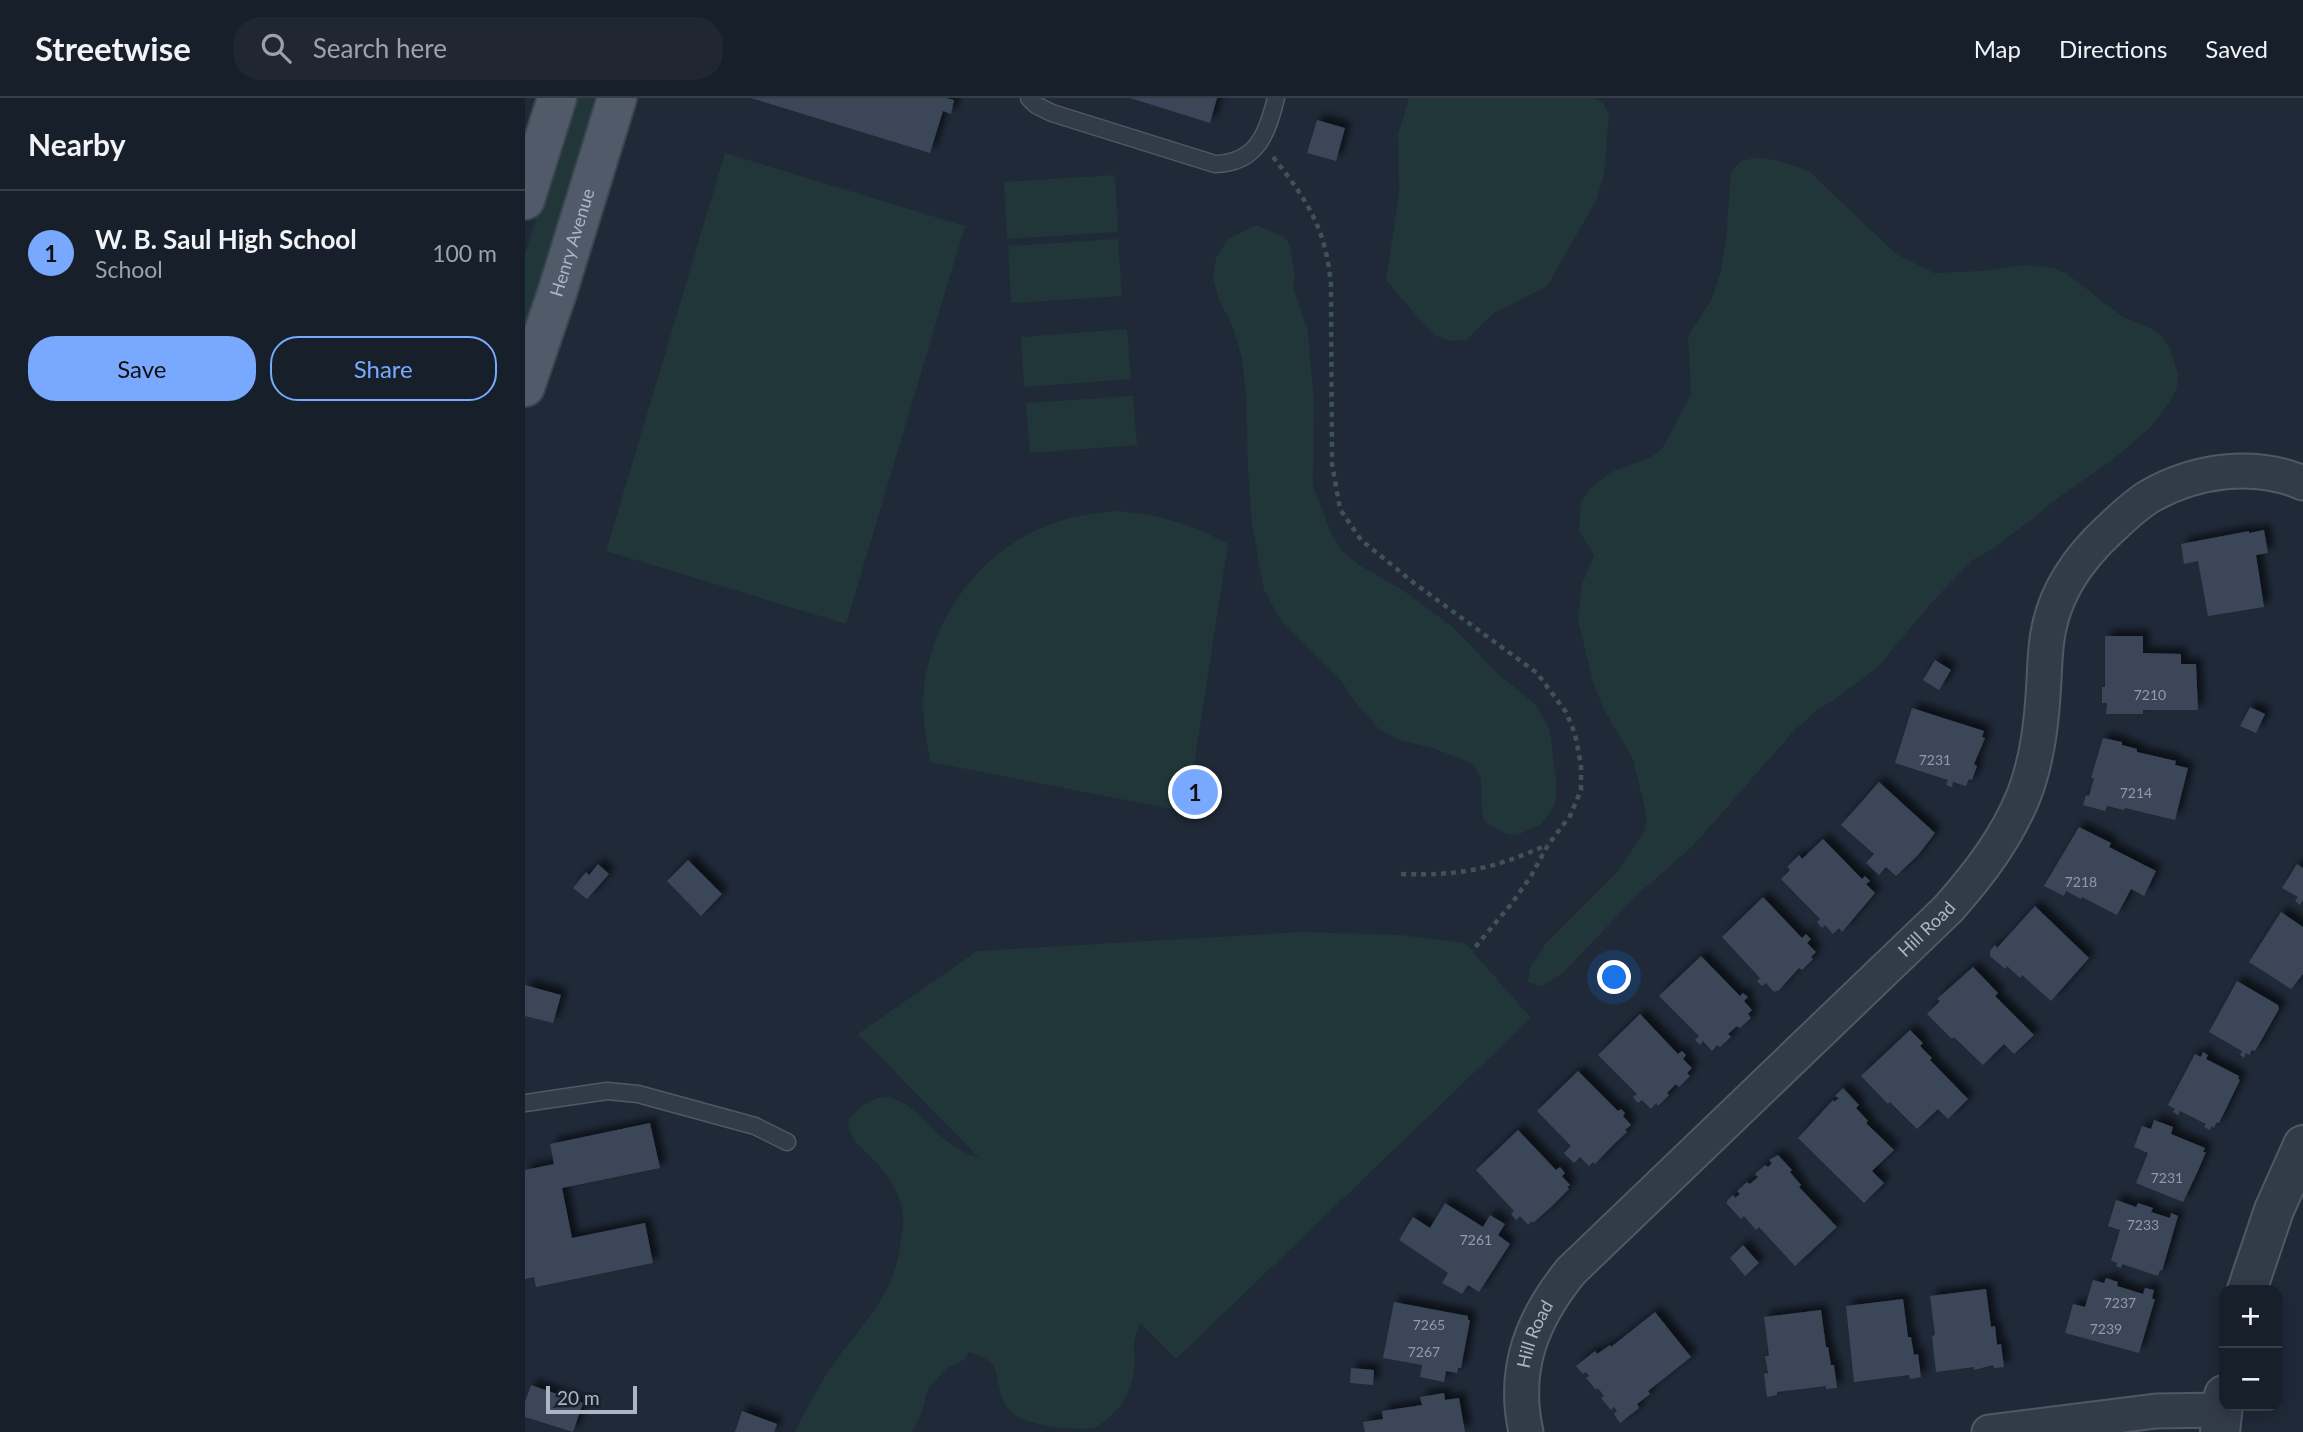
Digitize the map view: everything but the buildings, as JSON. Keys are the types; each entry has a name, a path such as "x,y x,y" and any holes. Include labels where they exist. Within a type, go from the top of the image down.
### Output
{"main road":[{"path":"525,200 557,98"},
{"name":"Henry Avenue","path":"525,387 617,98"}],"street":[{"name":"Hill Road","path":"1526,1432 1522,1397 1523,1368 1540,1315 1563,1282 1948,909 1993,855 2024,794 2036,757 2048,628 2066,580 2081,558 2133,508 2168,487 2190,479 2214,473 2240,471 2267,472 2303,483"},
{"path":"2249,1285 2274,1210 2303,1145"},
{"path":"1989,1432 2156,1411 2222,1412"}],"lane":[{"path":"1030,98 1035,105 1052,113 1215,164 1231,163 1245,158 1261,141 1269,125 1276,98"},
{"path":"525,1103 607,1091 638,1094 755,1126 787,1142"}],"path":[{"path":"1261,141 1294,183 1313,213 1328,256 1331,285 1332,464 1340,509 1360,540 1414,583 1538,673 1566,712 1575,734 1581,765 1581,790 1570,816 1548,845 1512,904 1472,951"},
{"path":"1401,874 1432,875 1492,867 1548,845"}],"green space":[{"path":"573,98 601,98 525,337 525,254"},
{"path":"1409,98 1596,98 1604,104 1609,117 1604,175 1596,201 1547,286 1494,313 1466,340 1451,341 1436,336 1386,280 1399,195 1398,134"},
{"path":"725,153 965,226 846,624 606,551"},
{"path":"1755,158 1783,162 1810,172 1896,254 1934,273 2026,265 2053,268 2066,273 2123,317 2162,336 2170,348 2178,374 2177,387 2171,400 2149,429 1996,547 1973,560 1931,603 1878,667 1833,701 1819,708 1792,733 1693,846 1639,893 1564,972 1542,987 1528,982 1530,968 1546,943 1619,870 1644,832 1647,817 1633,759 1603,708 1593,682 1578,620 1582,584 1594,555 1579,531 1581,502 1589,489 1611,472 1651,457 1662,449 1691,394 1688,336 1712,299 1721,271 1731,172 1741,161"},
{"path":"1115,175 1118,232 1007,239 1004,182"},
{"path":"1256,225 1284,237 1290,245 1295,276 1293,287 1308,332 1314,403 1313,486 1332,535 1343,552 1359,565 1404,591 1454,628 1496,672 1535,704 1550,730 1556,798 1553,809 1541,824 1522,833 1504,833 1485,822 1482,813 1481,779 1469,762 1430,747 1399,740 1379,729 1358,706 1339,678 1280,619 1264,590 1252,525 1242,359 1233,327 1219,300 1213,278 1216,258 1228,239"},
{"path":"1118,239 1122,296 1011,303 1008,246"},
{"path":"1127,329 1131,379 1024,387 1021,337"},
{"path":"1133,396 1137,445 1030,453 1026,403"},
{"path":"1117,511 1174,521 1228,544 1187,812 930,762 923,710 926,673 946,616 963,591 982,568 1031,533 1066,519"},
{"path":"1302,932 1401,935 1465,943 1531,1018 1176,1359 1140,1323 1134,1341 1135,1361 1128,1392 1119,1408 1095,1428 1047,1426 1022,1419 1006,1406 993,1366 980,1356 968,1352 966,1359 948,1367 928,1388 922,1412 912,1432 795,1432 835,1362 885,1293 901,1241 903,1213 897,1193 881,1167 854,1139 848,1120 860,1108 875,1099 894,1098 910,1108 951,1144 980,1159 858,1034 977,951"}],"place":[{"name":"W. B. Saul High School","path":"1195,792"}]}
